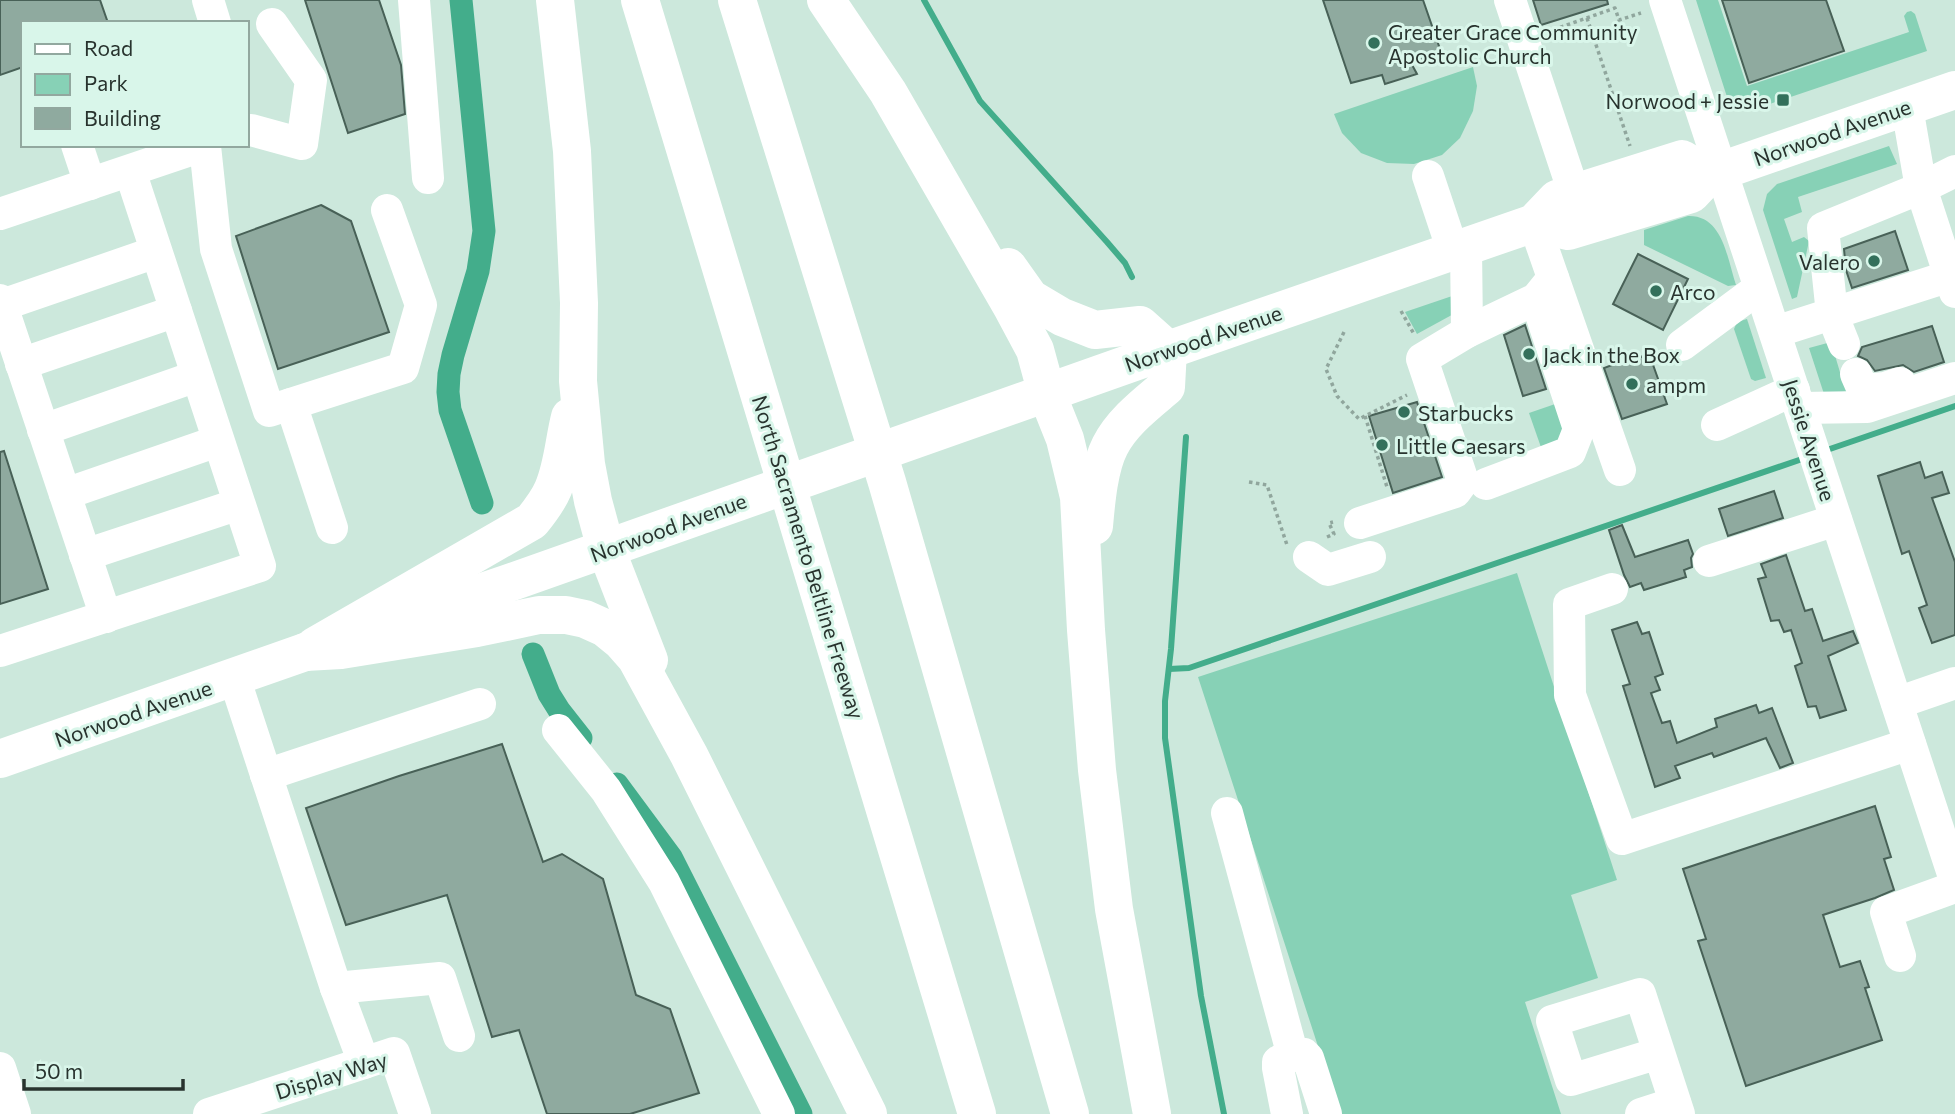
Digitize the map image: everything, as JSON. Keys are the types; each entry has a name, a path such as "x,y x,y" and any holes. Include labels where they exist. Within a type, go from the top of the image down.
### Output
{"main road":[{"path":"555,0 572,151 579,303 578,381 586,464 606,549 635,628 689,755"},
{"name":"North Sacramento Beltline Freeway","path":"640,0 977,1114"},
{"path":"737,0 887,482 1070,1114"},
{"path":"826,0 1030,298 1062,317 1095,330 1140,325 1168,350 1166,387 1132,417 1110,446 1099,481 1086,630"},
{"name":"Norwood Avenue","path":"1535,223 1568,231 1691,194 1715,173 1955,90"},
{"path":"888,92 1035,350 1047,394 1065,439 1079,497 1097,770 1114,909 1152,1114"},
{"name":"Norwood Avenue","path":"0,759 1535,223 1558,199 1574,193 1682,159 1715,173"},
{"path":"304,652 532,522 554,488 578,381"},
{"path":"304,652 341,650 539,615 566,615 585,619 605,628 621,641 636,658 689,755 868,1114"}],"street":[{"path":"208,0 214,21"},
{"path":"414,0 428,178"},
{"path":"1510,0 1574,193"},
{"name":"Jessie Avenue","path":"1652,7 1759,288 1955,880"},
{"path":"248,126 302,144 311,80 272,24"},
{"path":"1774,332 1832,314 1952,284 1921,188 1907,107"},
{"path":"78,147 90,184"},
{"path":"0,214 199,147"},
{"path":"205,147 216,249 269,411 403,369 421,305 387,209"},
{"path":"0,651 260,566 130,171"},
{"path":"1844,344 1832,314 1823,228 1921,188 1955,171"},
{"path":"1428,176 1460,249 1467,332"},
{"path":"1500,480 1570,452 1579,429 1545,288 1535,223"},
{"path":"106,617 1,302 156,252"},
{"path":"1360,523 1455,492 1463,481 1422,359 1545,288"},
{"path":"1545,288 1620,470"},
{"path":"1682,345 1759,288"},
{"path":"21,364 176,311"},
{"path":"1856,374 1863,390 1885,388 1955,365"},
{"path":"43,430 197,376"},
{"path":"1717,425 1801,411 1867,407 1955,378"},
{"path":"290,404 332,528"},
{"path":"65,494 218,441"},
{"path":"85,555 239,504"},
{"path":"1709,561 1836,520"},
{"path":"1299,553 1328,570 1370,557"},
{"path":"1612,589 1569,604 1570,695 1622,839 1910,744"},
{"path":"234,677 336,988 364,1063"},
{"path":"1897,703 1955,683"},
{"path":"266,775 480,704"},
{"path":"558,730 606,790 664,882 779,1114"},
{"path":"1227,813 1293,1056"},
{"path":"1900,956 1886,912 1955,887"},
{"path":"336,988 440,978 459,1036"},
{"path":"1641,1114 1677,1109 1659,1053 1640,994 1552,1021 1571,1080 1659,1053"},
{"name":"Display Way","path":"209,1114 394,1054 415,1114"},
{"path":"1287,1114 1278,1062 1304,1054 1308,1058 1326,1114"},
{"path":"0,1068 15,1114"}],"path":[{"path":"1540,34 1615,8 1619,20 1652,7"},
{"path":"1587,18 1630,147"},
{"path":"1401,311 1427,356"},
{"path":"1344,332 1326,369 1337,396 1359,419 1415,391"},
{"path":"1249,482 1267,485 1299,553"}],"green space":[{"path":"1696,0 1718,0 1747,86 1909,32 1904,16 1911,11 1915,14 1927,51 1749,111 1739,109 1727,97"},
{"path":"1473,67 1477,86 1473,111 1460,138 1442,155 1414,164 1387,163 1361,153 1342,133 1334,114"},
{"path":"1889,146 1897,164 1798,197 1802,212 1784,219 1792,242 1804,237 1809,241 1797,297 1792,299 1763,210 1767,194 1777,184"},
{"path":"1688,216 1700,218 1716,230 1726,251 1736,285 1728,286 1644,245 1644,230"},
{"path":"1461,293 1459,311 1417,334 1405,312"},
{"path":"1747,319 1766,378 1755,381 1751,379 1734,329 1737,322"},
{"path":"1831,342 1842,379 1851,391 1824,394 1809,348"},
{"path":"1561,402 1571,439 1543,453 1529,413"},
{"path":"1517,573 1617,880 1571,895 1598,978 1525,1002 1561,1114 1340,1114 1198,677"}],"building":[{"path":"0,0 100,0 107,21 21,21 21,68 0,75"},
{"path":"305,0 379,0 401,65 405,114 348,133"},
{"path":"1323,0 1423,0 1441,52 1411,63 1417,74 1385,84 1382,75 1351,83"},
{"path":"1533,0 1607,0 1608,4 1541,25"},
{"path":"1722,0 1826,0 1844,51 1749,83"},
{"path":"321,205 351,221 389,332 278,369 236,236"},
{"path":"1895,231 1908,270 1852,288 1846,270 1844,249"},
{"path":"1638,254 1688,279 1663,330 1613,304"},
{"path":"1525,325 1546,389 1523,396 1504,335"},
{"path":"1932,326 1944,362 1914,372 1903,365 1875,371 1867,360 1858,356 1862,347"},
{"path":"1638,355 1652,362 1667,404 1622,419 1604,368"},
{"path":"1417,402 1442,477 1393,493 1369,416"},
{"path":"4,451 48,589 0,604 0,452"},
{"path":"1920,462 1925,478 1942,472 1949,493 1932,498 1955,562 1955,635 1932,643 1919,608 1927,605 1909,551 1902,554 1878,476"},
{"path":"1774,491 1783,518 1728,536 1719,509"},
{"path":"1622,525 1635,557 1688,540 1693,554 1692,567 1684,570 1686,577 1644,590 1641,583 1630,587 1609,530"},
{"path":"1786,555 1805,611 1812,609 1823,641 1853,631 1858,643 1828,656 1846,710 1820,718 1816,706 1808,707 1795,666 1802,663 1791,630 1784,632 1779,620 1771,621 1758,579 1766,577 1761,564"},
{"path":"1637,622 1642,634 1649,632 1663,674 1655,677 1660,690 1651,693 1662,723 1670,721 1677,743 1717,727 1715,719 1756,705 1759,713 1772,708 1793,763 1780,768 1766,738 1714,757 1712,753 1675,766 1680,778 1655,787 1623,686 1630,684 1612,630"},
{"path":"502,744 543,862 562,854 603,879 636,995 670,1009 699,1093 630,1114 547,1114 519,1030 492,1037 447,895 346,925 306,808"},
{"path":"1875,806 1891,857 1884,859 1894,890 1823,915 1840,967 1860,961 1869,987 1865,988 1882,1040 1746,1086 1698,941 1706,939 1683,869"}],"waterway":[{"path":"461,0 484,231 478,271 453,355 448,392 450,410 482,503"},
{"path":"924,0 980,101 1107,242 1125,263 1132,277"},
{"path":"1824,451 1955,406"},
{"path":"1186,437 1165,701 1165,738 1201,996 1224,1114"},
{"path":"1169,669 1189,668 1808,457"},
{"path":"533,654 549,694 581,738"},
{"path":"617,784 671,857 801,1114"}],"place":[{"name":"Greater Grace Community Apostolic Church","path":"1374,43"},
{"name":"Norwood + Jessie","path":"1783,100"},
{"name":"Valero","path":"1874,261"},
{"name":"Arco","path":"1656,291"},
{"name":"Jack in the Box","path":"1529,354"},
{"name":"ampm","path":"1632,384"},
{"name":"Starbucks","path":"1404,412"},
{"name":"Little Caesars","path":"1382,445"}]}
